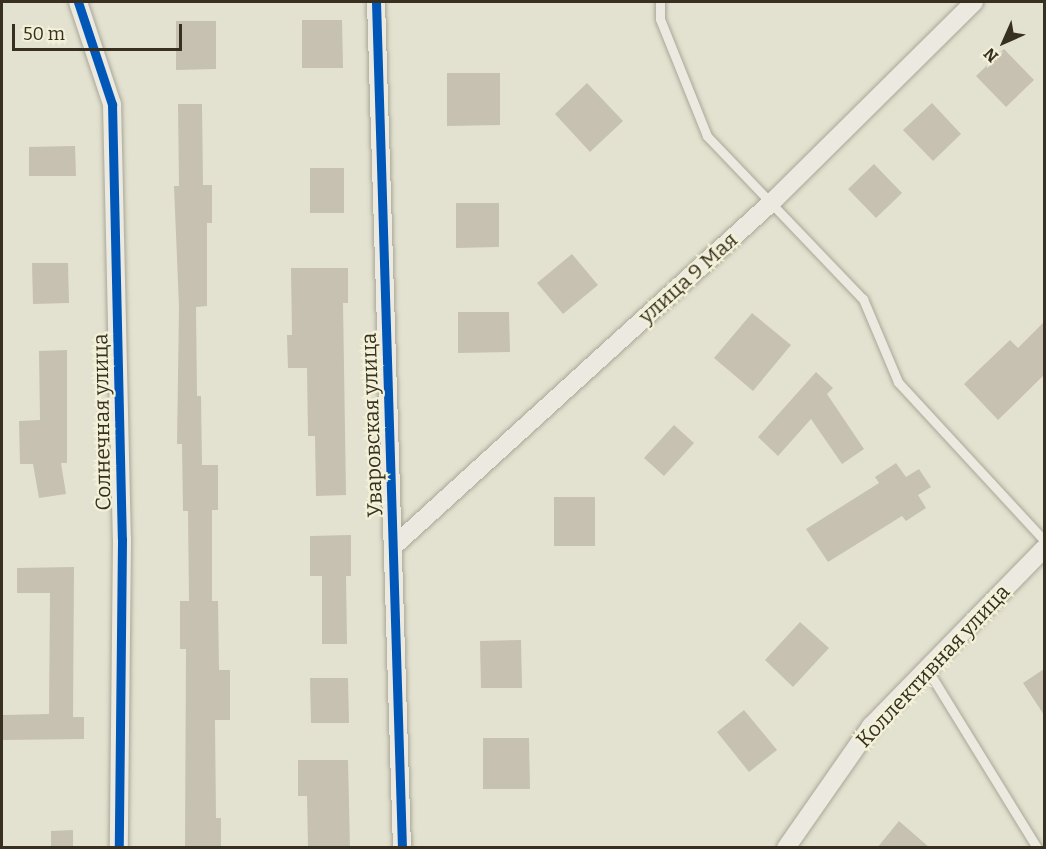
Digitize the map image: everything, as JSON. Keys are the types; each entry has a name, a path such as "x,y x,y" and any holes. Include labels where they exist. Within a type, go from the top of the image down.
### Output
{"street":[{"name":"Солнечная улица","path":"78,2 112,104 123,539 119,848"},
{"name":"Уваровская улица","path":"376,2 402,848"},
{"name":"улица 9 Мая","path":"394,546 772,201 974,2"},
{"name":"Коллективная улица","path":"786,848 871,726 1044,549"}],"lane":[{"path":"660,2 660,19 707,136 863,298 898,382 1044,540"},
{"path":"927,669 1037,848"}],"building":[{"path":"302,20 342,20 343,68 302,68"},
{"path":"176,21 216,21 216,69 176,70"},
{"path":"1004,49 1034,80 1006,107 976,76"},
{"path":"447,73 500,73 500,125 447,126"},
{"path":"587,83 623,121 590,152 555,114"},
{"path":"932,103 961,134 933,161 903,130"},
{"path":"178,104 202,104 203,185 212,185 212,223 207,223 207,306 196,307 197,396 201,396 202,465 218,465 218,510 212,510 212,601 218,601 219,670 230,670 230,720 215,720 216,818 221,818 221,848 185,848 186,649 180,649 180,601 189,601 188,511 183,511 182,444 177,444 179,307 174,186 179,186"},
{"path":"75,146 76,176 29,176 29,147"},
{"path":"874,164 902,193 876,218 848,189"},
{"path":"310,168 344,168 344,213 310,213"},
{"path":"456,203 499,203 499,247 456,248"},
{"path":"572,254 598,285 563,314 537,283"},
{"path":"32,263 68,263 69,303 33,304"},
{"path":"291,268 348,268 348,303 343,303 346,495 316,496 315,436 308,436 307,368 288,368 287,335 292,335"},
{"path":"458,312 509,312 510,352 458,353"},
{"path":"752,313 791,345 753,391 714,358"},
{"path":"1044,322 1044,375 998,420 964,384 1010,340 1018,348"},
{"path":"67,350 67,463 61,463 66,494 39,498 33,464 20,464 19,421 40,420 39,351"},
{"path":"816,372 833,388 827,394 864,449 842,464 811,419 778,456 758,437"},
{"path":"674,425 694,443 664,476 644,458"},
{"path":"896,463 906,477 919,469 931,487 918,495 926,508 906,521 902,516 828,562 806,529 879,483 875,477"},
{"path":"554,497 595,497 595,546 554,546"},
{"path":"351,535 351,576 346,576 347,644 322,644 322,576 310,576 310,536"},
{"path":"74,567 73,717 84,717 84,739 2,740 2,715 49,714 50,593 17,593 17,568"},
{"path":"800,622 829,648 793,687 765,660"},
{"path":"521,640 522,688 481,688 480,641"},
{"path":"1044,669 1044,715 1023,683"},
{"path":"310,678 348,678 349,723 311,723"},
{"path":"744,710 777,750 749,772 717,732"},
{"path":"483,738 529,738 530,789 483,789"},
{"path":"298,760 348,760 350,848 308,848 307,796 298,796"},
{"path":"899,821 930,848 877,848"},
{"path":"73,830 73,848 51,848 51,831"}],"cycle path":[{"path":"78,2 112,104 122,539 119,848"},
{"path":"376,2 402,848"}]}
